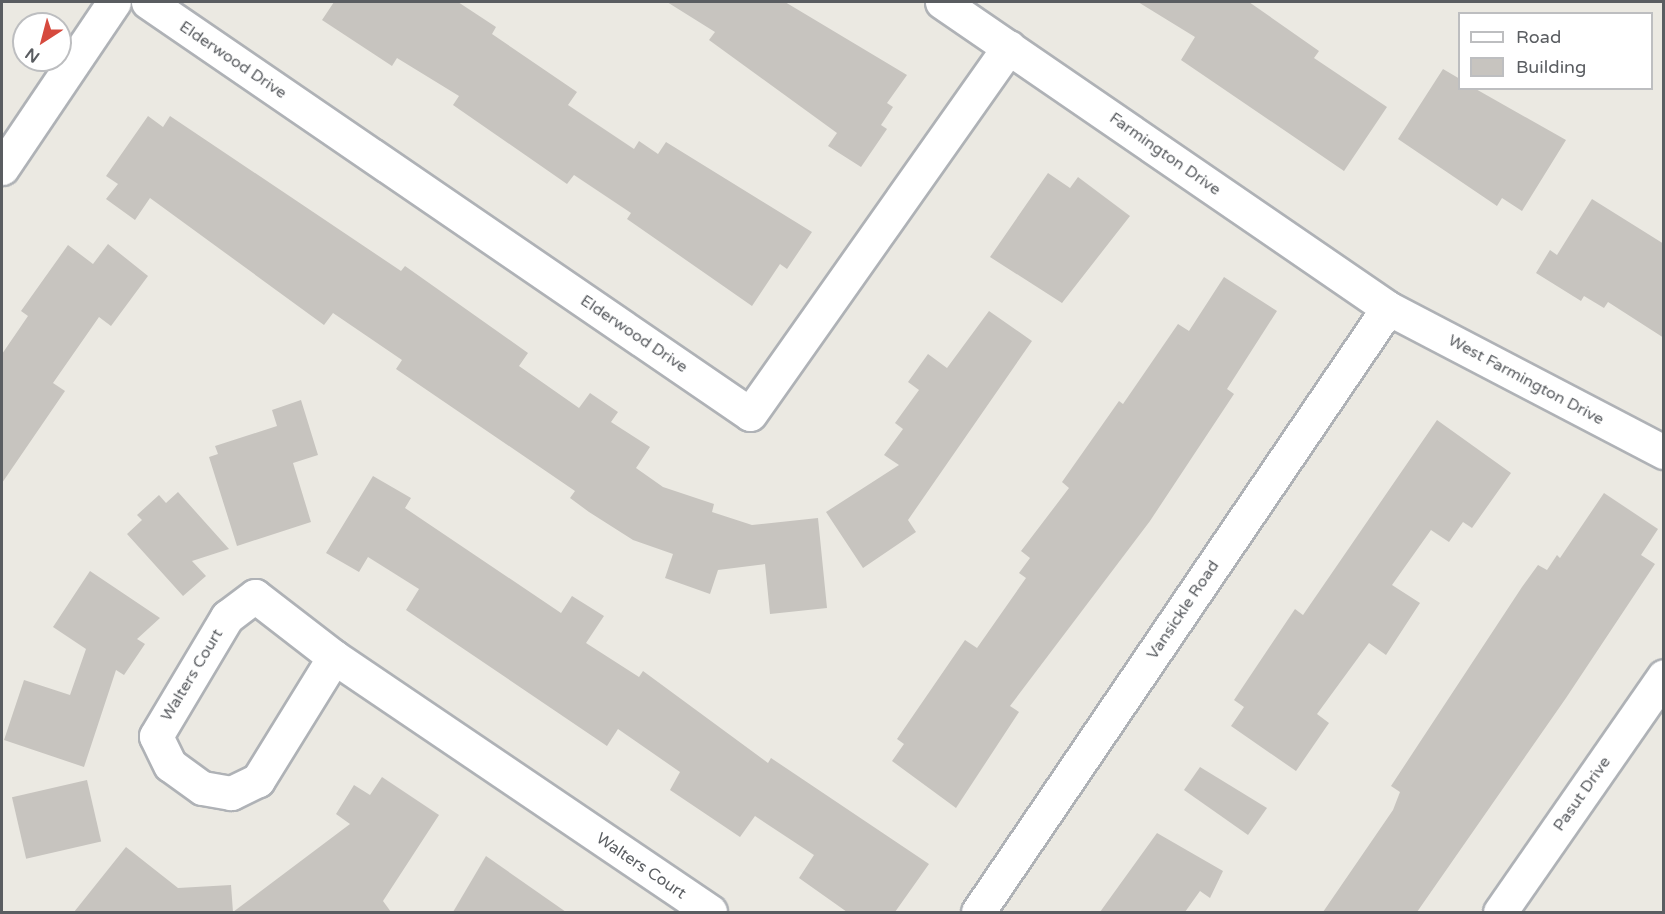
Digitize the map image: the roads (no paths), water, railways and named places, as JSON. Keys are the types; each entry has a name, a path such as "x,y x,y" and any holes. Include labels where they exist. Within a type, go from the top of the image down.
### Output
{"street":[{"path":"2,168 114,2"},
{"name":"Elderwood Drive","path":"148,2 750,414 1009,47"},
{"name":"Farmington Drive","path":"942,2 1388,308"},
{"name":"West Farmington Drive","path":"1388,308 1664,452"},
{"name":"Vansickle Road","path":"978,912 1388,308"},
{"name":"Walters Court","path":"334,657 258,780 231,793 202,788 170,765 156,736 227,617 255,596 334,657 710,912"},
{"name":"Pasut Drive","path":"1500,912 1664,676"}]}
